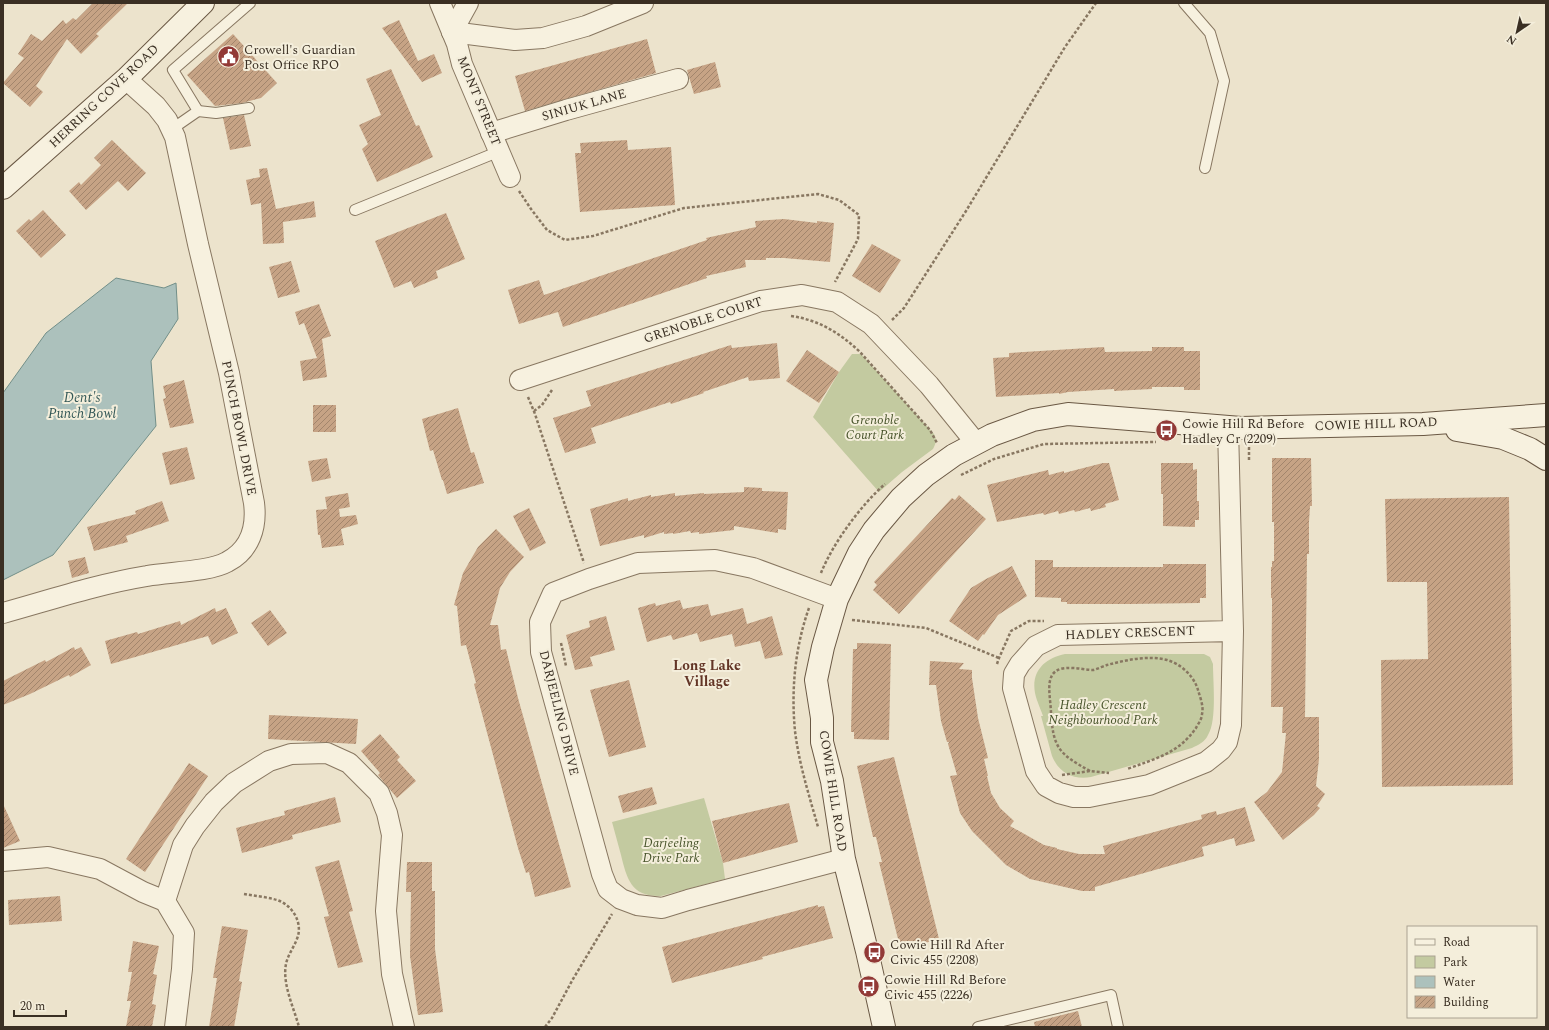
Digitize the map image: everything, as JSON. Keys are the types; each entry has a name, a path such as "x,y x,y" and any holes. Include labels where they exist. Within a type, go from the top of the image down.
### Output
{"street":[{"name":"HERRING COVE ROAD","path":"3,188 126,79 203,3"},
{"name":"MONT STREET","path":"440,3 457,44 462,64 510,177"},
{"path":"468,3 452,32 515,40 543,38 586,26 643,3"},
{"name":"PUNCH BOWL DRIVE","path":"3,613 94,588 146,576 214,567 227,562 238,554 247,543 253,530 256,517 229,373 198,244 175,137 167,120 156,106 126,79"},
{"name":"SINIUK LANE","path":"491,132 678,79"},
{"name":"GRENOBLE COURT","path":"520,380 761,300 802,295 837,302 871,324 929,385 976,443"},
{"name":"COWIE HILL ROAD","path":"884,1027 867,951 839,860 832,781 822,742 822,718 816,680 822,647 837,599 859,553 874,530 901,498 926,475 954,455 992,434 1033,420 1068,414 1248,428 1423,424 1546,416"},
{"path":"1423,424 1502,438 1530,449 1546,459"},
{"name":"HADLEY CRESCENT","path":"1228,427 1233,631 1231,725 1227,742 1221,750 1206,762 1149,785 1089,797 1074,797 1059,793 1046,786 1036,771 1013,688 1014,674 1036,646 1058,636 1233,631"},
{"name":"DARJEELING DRIVE","path":"837,599 753,568 715,560 638,564 589,579 554,593 540,622 541,652 602,874 608,889 621,899 637,905 662,908 839,860"},
{"path":"166,901 183,845 195,826 214,802 234,783 269,761 291,754 327,753 348,763 379,793 387,813 392,834 386,911 392,974 404,1027"},
{"path":"3,861 48,857 100,869 143,892 166,901 184,932 182,969 175,1027"}],"lane":[{"path":"198,111 173,70 250,3"},
{"path":"1184,3 1210,34 1224,81 1205,168"},
{"path":"172,129 198,111 216,113 249,108"},
{"path":"355,210 500,151"},
{"path":"978,1027 1110,995 1118,1027"}],"path":[{"path":"890,322 904,308 966,211 1065,47 1096,3"},
{"path":"510,177 531,209 548,230 566,240 593,236 684,208 818,194 838,200 858,215 858,239 833,287"},
{"path":"789,316 805,318 817,322 830,328 847,340 860,352 930,430 937,444"},
{"path":"520,380 534,411 589,579"},
{"path":"534,411 542,405 554,387"},
{"path":"1249,463 1250,440"},
{"path":"955,479 994,459 1044,444 1160,442"},
{"path":"803,605 809,607"},
{"path":"848,620 926,628 999,658"},
{"path":"996,669 999,658 1011,631 1029,621 1046,621"},
{"path":"560,643 568,672"},
{"path":"1114,772 1103,773 1090,771 1070,760 1059,747 1055,739 1052,723 1049,686 1051,676 1054,671 1062,668 1094,670 1132,659 1147,658 1166,660 1184,668 1197,686 1201,700 1202,714 1198,724 1186,740 1173,751 1126,769"},
{"path":"244,894 278,900 292,909 299,923 298,936 290,952 286,965 286,983 299,1027"},
{"path":"545,1027 552,1018 573,979 621,899"}],"green space":[{"name":"Grenoble Court Park","path":"852,354 861,354 936,438 933,449 902,472 879,492 813,417 839,372"},
{"name":"Hadley Crescent Neighbourhood Park","path":"1065,654 1204,654 1210,657 1213,664 1214,711 1211,729 1207,737 1201,743 1192,748 1091,777 1084,778 1067,774 1059,767 1052,756 1034,685 1037,672 1046,662"},
{"name":"Darjeeling Drive Park","path":"704,798 723,863 725,879 661,896 643,894 637,890 632,885 626,872 612,822"}],"water":[{"name":"Dent's Punch Bowl","path":"116,278 164,288 176,283 178,319 151,361 156,426 53,555 3,580 3,393 46,333"}],"building":[{"path":"93,3 128,3 96,34 99,36 81,54 67,39 36,86 43,92 30,107 3,83 24,58 18,54 31,34 42,41 63,20 66,24 73,18 76,20"},
{"path":"399,20 418,61 434,54 442,73 422,82 382,28"},
{"path":"233,34 277,83 261,98 242,103 215,106 187,75"},
{"path":"647,39 656,73 525,111 515,76"},
{"path":"715,62 721,87 694,94 687,70"},
{"path":"391,69 416,126 419,125 433,157 377,182 362,149 368,144 359,125 381,115 366,79"},
{"path":"244,115 251,146 230,150 223,118"},
{"path":"112,140 146,173 128,191 118,181 86,210 69,191 79,182 81,185 101,165 94,158"},
{"path":"627,140 628,150 671,147 675,205 580,212 575,153 581,153 580,143"},
{"path":"267,168 276,209 314,201 316,217 283,222 284,243 263,244 261,203 251,205 246,180 260,177 259,169"},
{"path":"43,210 66,235 41,258 16,231 29,219 31,221"},
{"path":"446,213 465,259 436,271 438,278 414,288 411,281 394,288 375,241"},
{"path":"784,219 817,223 817,221 834,223 830,262 784,258 745,260 746,267 706,276 707,278 563,327 558,312 519,324 508,290 539,280 544,295 707,240 706,238 756,227 755,221"},
{"path":"872,244 901,260 880,293 852,276"},
{"path":"291,261 300,292 278,298 269,267"},
{"path":"319,304 331,336 322,339 327,377 303,381 300,361 317,358 304,323 299,325 295,312"},
{"path":"777,343 780,378 749,381 748,377 671,404 670,402 591,428 596,443 565,453 553,418 591,406 586,391 731,345 732,348"},
{"path":"1104,347 1105,352 1152,351 1152,347 1184,347 1184,351 1200,351 1200,390 1184,390 1184,387 1152,387 1152,389 1114,391 1114,389 1059,394 996,397 993,358 1009,357 1009,353"},
{"path":"807,350 839,372 819,403 786,381"},
{"path":"184,380 194,423 170,428 163,399 166,398 163,386"},
{"path":"313,405 336,405 336,432 313,432"},
{"path":"458,408 471,453 474,452 484,483 447,494 433,450 430,451 422,419"},
{"path":"187,447 195,479 170,485 162,453"},
{"path":"327,458 331,478 312,482 308,461"},
{"path":"1272,458 1311,458 1312,506 1310,506 1309,522 1309,554 1307,554 1305,717 1319,717 1319,759 1316,786 1325,794 1317,806 1320,808 1314,815 1283,840 1254,802 1267,792 1282,772 1286,733 1282,733 1283,707 1271,707 1271,567 1272,561 1274,561 1274,522 1272,522"},
{"path":"1103,463 1109,463 1119,500 1105,504 1106,507 1091,511 1090,508 1059,514 1058,511 1044,515 1043,513 997,522 987,485 1048,470 1049,475 1064,471 1064,473"},
{"path":"1161,463 1193,463 1193,470 1197,469 1197,501 1199,501 1199,520 1195,520 1195,527 1163,526"},
{"path":"744,487 762,488 762,491 788,492 786,530 778,529 778,533 734,526 734,530 699,534 699,532 691,533 690,531 673,534 664,534 664,532 644,538 644,535 600,546 590,509 628,498 628,501 651,495 651,497 675,493 675,496 704,493 744,492"},
{"path":"348,493 350,507 339,509 340,517 356,515 358,524 341,529 344,545 322,548 320,535 318,535 316,510 327,509 325,497"},
{"path":"959,495 986,519 899,614 873,590 877,585 874,582 952,498 955,500"},
{"path":"1509,497 1513,785 1382,787 1381,660 1428,659 1427,582 1387,582 1385,499"},
{"path":"162,501 169,521 126,536 128,542 94,551 87,527 136,514 135,511"},
{"path":"529,508 546,543 530,551 513,516"},
{"path":"496,529 524,557 510,572 500,588 490,625 498,625 501,650 506,649 518,698 571,887 535,897 529,872 526,873 518,848 474,684 476,683 466,645 461,646 457,606 454,605 463,573 478,547"},
{"path":"85,557 89,573 72,578 68,561"},
{"path":"1035,560 1053,560 1053,567 1163,567 1163,564 1206,564 1206,598 1200,598 1200,603 1067,604 1067,602 1061,602 1061,598 1035,597"},
{"path":"1012,566 1027,596 998,615 978,641 949,621 971,588"},
{"path":"680,600 683,609 708,604 711,616 743,608 747,624 772,616 783,655 765,659 760,641 735,647 732,634 700,642 697,633 673,640 671,635 647,642 638,608 655,603 656,606"},
{"path":"215,608 216,612 226,608 238,633 212,645 208,636 111,664 105,641 137,632 138,634 180,621 181,625"},
{"path":"270,610 287,633 268,646 251,623"},
{"path":"606,616 615,650 590,657 593,666 575,670 566,635 590,627 589,621"},
{"path":"857,643 891,644 889,740 854,739 854,732 851,732 853,649 857,649"},
{"path":"74,647 75,650 81,647 91,665 70,677 69,675 3,705 3,681 45,660 46,662"},
{"path":"930,661 964,663 959,669 972,670 978,718 988,758 984,759 991,793 1000,808 1014,821 1010,826 1044,845 1079,854 1105,854 1103,846 1202,819 1201,815 1216,811 1217,815 1245,807 1255,841 1236,846 1234,838 1202,847 1204,856 1095,887 1095,891 1082,891 1030,879 1006,865 972,831 960,813 950,776 957,775 948,744 949,742 947,742 941,721 936,685 929,685"},
{"path":"629,680 646,747 609,757 590,690"},
{"path":"269,715 358,719 356,744 268,739"},
{"path":"380,734 400,757 397,760 416,781 397,798 378,775 380,773 361,751"},
{"path":"894,757 939,939 904,949 903,942 899,943 879,862 882,862 876,837 873,837 857,766"},
{"path":"189,763 208,776 145,872 126,859"},
{"path":"652,787 657,804 623,813 618,796"},
{"path":"335,797 341,822 292,835 293,839 242,853 236,828 285,815 284,811"},
{"path":"789,803 798,842 723,863 712,821"},
{"path":"3,804 20,841 3,848"},
{"path":"339,860 353,911 349,912 363,962 338,968 324,917 329,916 315,867"},
{"path":"407,862 432,862 432,891 435,891 435,949 443,1012 418,1015 410,956 411,892 406,892"},
{"path":"60,896 62,921 9,925 8,900"},
{"path":"818,905 818,907 824,906 833,938 762,957 763,959 672,983 662,947"},
{"path":"222,926 248,930 239,981 242,982 234,1027 209,1027 217,978 213,978"},
{"path":"133,941 159,946 153,974 157,975 152,1004 156,1005 152,1027 126,1027 131,1001 127,1001 132,972 128,972"},
{"path":"1078,1011 1082,1027 1035,1027 1034,1022"}],"place":[{"name":"Crowell's Guardian Post Office RPO","path":"229,57"},
{"name":"Cowie Hill Rd Before Hadley Cr (2209)","path":"1167,431"},
{"name":"Cowie Hill Rd After Civic 455 (2208)","path":"875,952"},
{"name":"Cowie Hill Rd Before Civic 455 (2226)","path":"868,987"}],"district":[{"name":"Long Lake Village","path":"707,674"}]}
